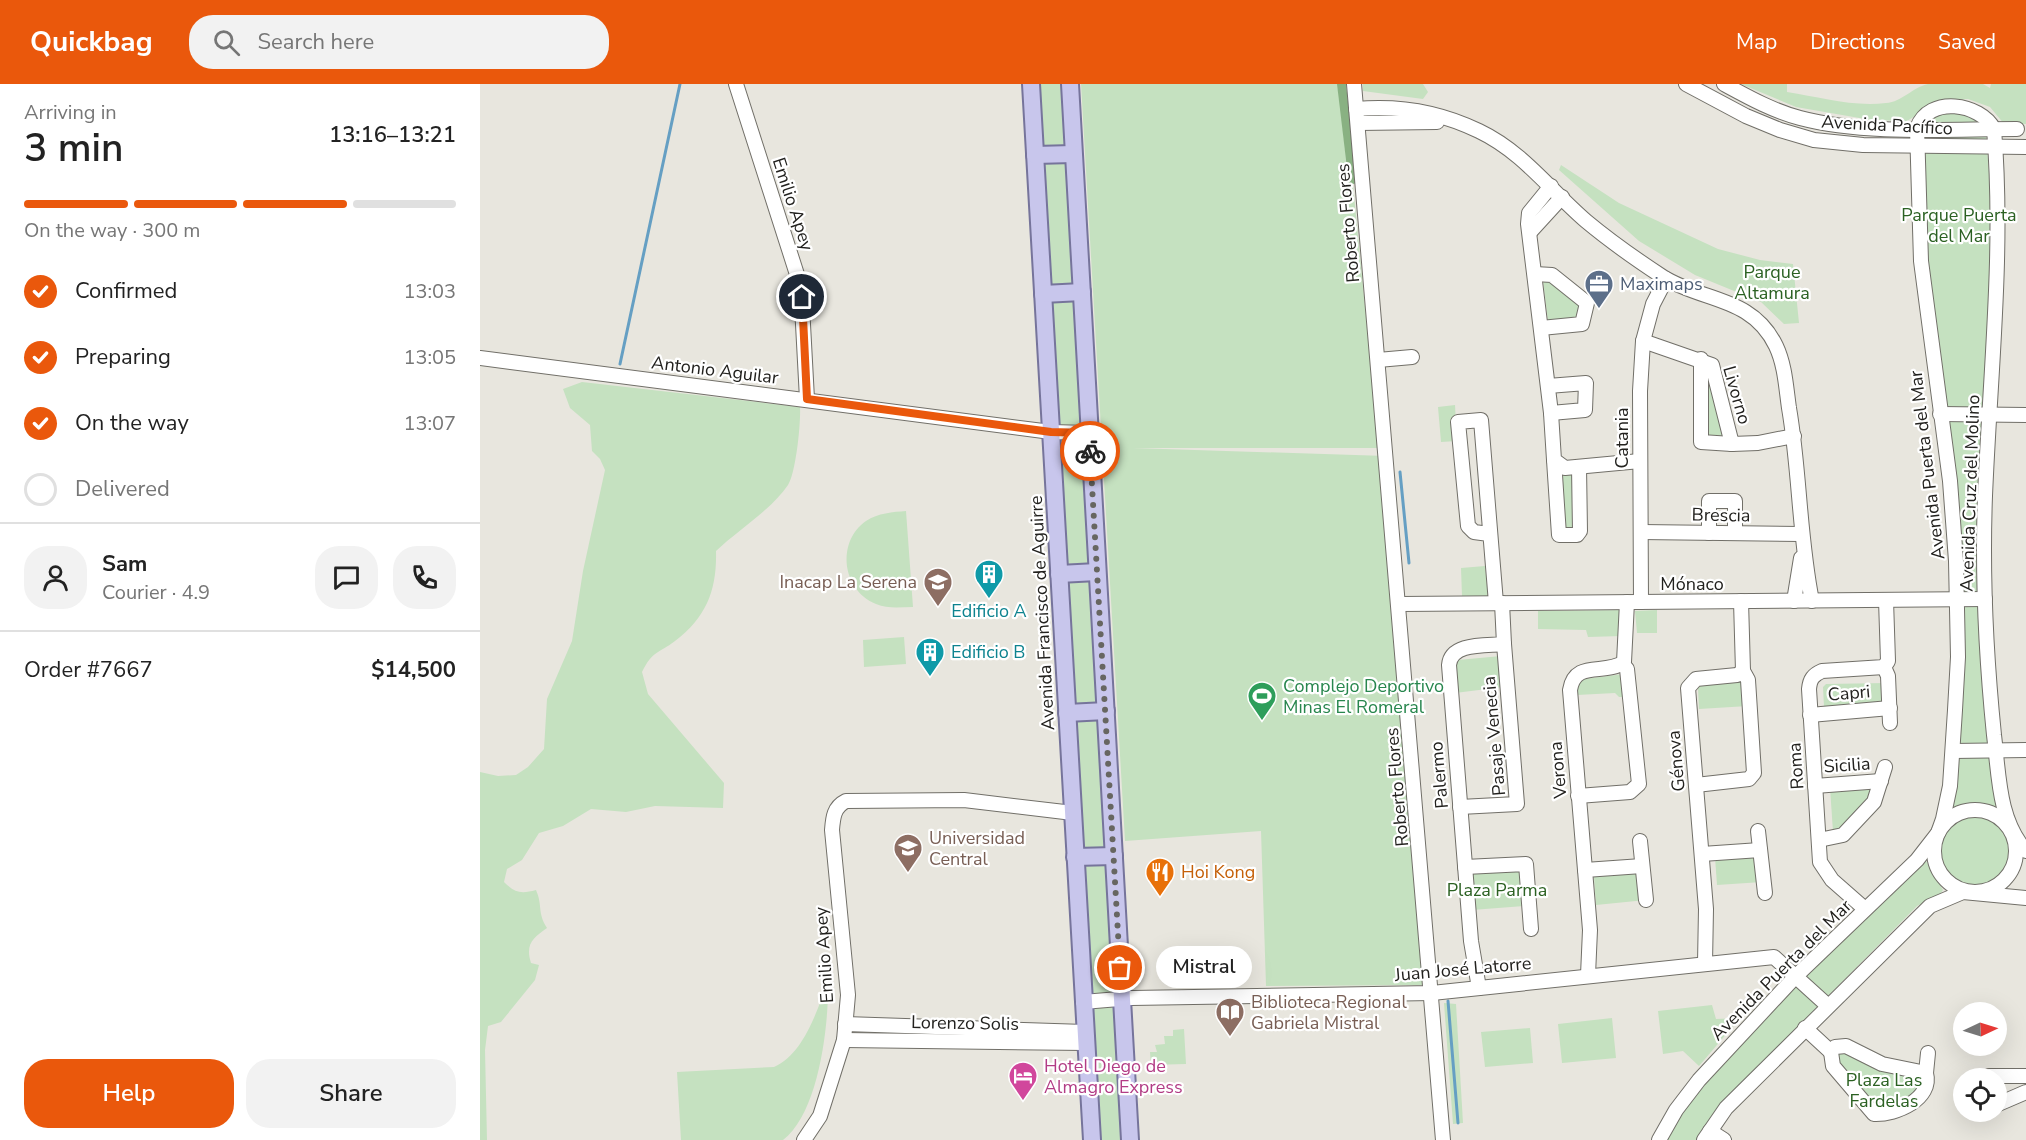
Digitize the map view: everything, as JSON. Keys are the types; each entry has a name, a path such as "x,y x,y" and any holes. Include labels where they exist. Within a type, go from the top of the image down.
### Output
{"main road":[{"name":"Avenida Francisco de Aguirre","path":"1031,84 1092,1140"},
{"path":"1070,84 1130,1140"},
{"path":"1035,156 1073,154"},
{"path":"1043,294 1082,292"},
{"path":"1059,574 1097,572"},
{"path":"1067,713 1106,711"},
{"path":"1075,857 1114,856"}],"street":[{"name":"Roberto Flores","path":"1354,84 1400,604 1443,1140"},
{"name":"Avenida Pacífico","path":"1686,84 1767,125 1825,142 2026,147"},
{"name":"Avenida Pacífico","path":"1724,84 1798,118 1840,126 2017,129"},
{"name":"Emilio Apey","path":"737,88 801,287 807,399"},
{"name":"Avenida Pacífico","path":"1917,128 1929,113 1944,107 1957,106 1979,113 1994,129"},
{"path":"1356,109 1411,110 1466,125 1510,149 1586,220 1666,279 1744,310 1765,329 1782,363 1800,477 1802,553 1812,601"},
{"path":"1767,125 1775,109"},
{"path":"1358,123 1408,120 1466,125"},
{"name":"Avenida Puerta del Mar","path":"1917,128 1921,261 1953,514 1957,600 1958,657 1950,786 1935,854 1942,874 1958,888 1979,892"},
{"name":"Avenida Cruz del Molino","path":"1994,129 1996,293 1985,498 1985,599 1996,750 2005,815 2013,834 2026,851"},
{"path":"1551,186 1529,213 1551,413 1559,535 1577,535 1580,531 1579,467"},
{"path":"1530,232 1562,197"},
{"path":"1535,274 1552,274 1587,303 1582,324 1541,328"},
{"name":"Catania","path":"1634,602 1641,532 1643,341 1653,304 1666,279"},
{"name":"Livorno","path":"1643,341 1701,359 1708,362 1715,370 1732,444 1758,443 1794,436"},
{"path":"1378,360 1412,357"},
{"name":"Antonio Aguilar","path":"480,358 1051,432 1089,433"},
{"path":"1701,359 1701,442 1732,444"},
{"path":"1548,386 1586,383 1585,410 1551,413"},
{"path":"1940,414 2026,415"},
{"path":"1489,534 1474,532 1468,526 1458,422 1480,420 1489,534 1504,644"},
{"path":"1554,460 1565,468 1640,461"},
{"path":"1710,533 1709,501 1735,501 1736,533"},
{"name":"Brescia","path":"1641,532 1801,534"},
{"path":"1794,601 1802,553"},
{"name":"Mónaco","path":"1400,604 1985,599"},
{"path":"1886,600 1888,660 1884,667 1888,676 1890,723"},
{"path":"1696,785 1749,778 1754,773 1748,680 1743,671 1740,601"},
{"path":"1578,796 1630,792 1639,784 1627,669 1622,664 1626,657 1634,602"},
{"name":"Palermo","path":"1479,988 1471,941 1449,661 1453,653 1460,649 1504,644"},
{"name":"Pasaje Venecia","path":"1460,807 1517,804 1504,644"},
{"name":"Verona","path":"1588,975 1590,930 1570,685 1575,676 1583,670 1622,664"},
{"name":"Roma","path":"1865,909 1825,872 1820,862 1810,715 1810,681 1815,674 1884,667"},
{"name":"Génova","path":"1705,963 1706,909 1689,684 1696,678 1737,675 1743,671"},
{"name":"Capri","path":"1810,715 1890,708"},
{"path":"1953,751 2026,750"},
{"name":"Sicilia","path":"1819,840 1844,835 1874,802 1885,766"},
{"name":"Sicilia","path":"1815,786 1881,781"},
{"name":"Emilio Apey","path":"804,1140 819,1116 844,1040 848,995 832,830 836,809 846,801 964,800 1073,813"},
{"name":"Avenida Puerta del Mar","path":"1659,1140 1676,1110 1698,1080 1795,977 1917,860 1952,818 1970,810 1983,810 1996,815 2013,834"},
{"path":"1758,831 1765,893"},
{"path":"1979,892 1992,889 2011,872 2016,847 2013,834"},
{"path":"1640,841 1646,900"},
{"path":"1702,854 1760,850"},
{"path":"1465,867 1526,864 1531,929"},
{"path":"1585,870 1642,866"},
{"path":"1724,1140 1707,1135 1726,1108 1827,1005 1930,906 1963,892 2026,898"},
{"name":"Juan José Latorre","path":"1083,1002 1122,999 1432,993 1774,957 1827,1005"},
{"name":"Lorenzo Solis","path":"845,1024 1085,1037"},
{"path":"1805,1028 1831,1052 1833,1066 1874,1114 1893,1113 1919,1097 1928,1080 1926,1072 1928,1053"},
{"name":"Lorenzo Solis","path":"844,1040 1085,1037"},
{"path":"1831,1052 1835,1047 1846,1046 1882,1064 1926,1072"},
{"path":"2007,1076 2026,1076"},
{"path":"2007,1100 2026,1092"}],"green space":[{"path":"1035,84 1067,84 1127,1140 1095,1140"},
{"path":"1081,84 1343,84 1379,448 1133,448 1386,456 1425,985 1266,986 1261,831 1125,841"},
{"path":"1337,84 1346,84 1357,183 1349,185"},
{"path":"1363,84 1423,84 1428,92 1423,99 1363,91"},
{"path":"1741,84 1787,84 1787,92 1848,103 1873,104 1892,102 1928,84 1983,84 1990,88 1991,84 2026,84 2026,124 2005,125 1990,107 1968,99 1939,101 1907,121 1871,120 1796,107"},
{"name":"Parque Puerta del Mar","path":"1945,112 1971,115 1985,126 1994,228 1984,454 1998,809 1968,803 1952,812 1963,657 1929,296 1922,131 1927,119"},
{"name":"Parque Altamura","path":"1561,165 1619,203 1718,249 1760,260 1793,264 1799,323 1784,324 1761,302 1695,275 1639,241 1559,170"},
{"path":"1550,279 1582,305 1578,319 1548,321 1543,281"},
{"path":"1706,369 1724,436 1707,438"},
{"path":"582,382 800,407 797,447 791,479 781,494 716,551 715,578 702,612 686,632 653,656 642,672 648,694 724,783 723,808 655,806 626,812 591,809 563,826 539,833 522,860 507,869 504,882 512,888 522,892 536,890 542,918 547,928 534,938 530,946 531,963 539,965 535,980 501,1022 488,1026 485,1050 487,1140 480,1140 480,772 498,776 516,775 528,767 544,749 547,699 572,641 583,571 605,470 600,459 592,451 590,425 570,408 563,389"},
{"path":"1455,405 1457,441 1441,442 1438,407"},
{"path":"1557,474 1575,475 1574,532 1564,532"},
{"path":"906,511 913,607 881,606 865,597 850,577 847,553 850,541 856,530 871,518 886,513"},
{"path":"1485,566 1488,596 1462,596 1461,568"},
{"path":"1622,610 1622,636 1588,637 1586,630 1538,629 1538,611"},
{"path":"1657,610 1657,633 1637,633 1635,611"},
{"path":"904,637 906,664 864,667 863,640"},
{"path":"1501,656 1503,687 1455,693 1453,665 1458,660"},
{"path":"1624,674 1627,697 1619,697 1615,693 1577,695 1576,680"},
{"path":"1746,681 1748,706 1699,709 1698,688 1701,685"},
{"path":"1886,683 1886,704 1824,707 1823,687 1826,684"},
{"path":"1878,783 1876,793 1843,833 1833,832 1830,787"},
{"path":"1975,817 1988,820 1999,827 2006,838 2009,851 2006,864 1999,875 1988,882 1975,885 1962,882 1951,875 1944,864 1941,851 1944,838 1951,827 1962,820"},
{"path":"1758,852 1762,882 1717,885 1715,857"},
{"path":"1925,859 1943,890 1941,893 1917,906 1726,1099 1699,1140 1667,1140 1683,1112 1713,1075 1812,971"},
{"name":"Plaza Parma","path":"1522,869 1524,906 1472,910 1469,873"},
{"path":"1636,873 1643,877 1646,900 1596,905 1594,877"},
{"path":"828,982 824,1043 813,1089 795,1127 783,1140 681,1140 677,1072 774,1067 794,1052 801,1042 814,1018"},
{"path":"1444,1003 1456,1004 1463,1123 1453,1124"},
{"path":"1712,1005 1716,1019 1740,1018 1699,1066 1683,1051 1663,1054 1658,1011"},
{"path":"1612,1018 1616,1058 1562,1063 1558,1024"},
{"path":"1530,1028 1533,1063 1485,1067 1481,1032"},
{"path":"1184,1029 1186,1064 1151,1065 1150,1052 1157,1052 1155,1045 1165,1044 1164,1036 1173,1036 1173,1030"},
{"name":"Plaza Las Fardelas","path":"1836,1050 1924,1074 1918,1095 1875,1112 1845,1077 1833,1053"}],"waterway":[{"path":"620,364 680,84"},
{"path":"1400,472 1409,563"},
{"path":"1448,1001 1458,1123"}],"way so far":[{"path":"1090,451 1120,968"}],"place":[{"name":"Maximaps","path":"1599,310"},
{"name":"Edificio A","path":"989,600"},
{"name":"Inacap La Serena","path":"938,608"},
{"name":"Edificio B","path":"930,678"},
{"name":"Complejo Deportivo Minas El Romeral","path":"1262,722"},
{"name":"Universidad Central","path":"908,874"},
{"name":"Hoi Kong","path":"1160,898"},
{"name":"Mistral","path":"1120,968"},
{"name":"Biblioteca Regional Gabriela Mistral","path":"1230,1038"},
{"name":"Hotel Diego de Almagro Express","path":"1023,1102"}],"route":[{"path":"802,297 807,399 1051,432 1089,433 1090,451"}]}
